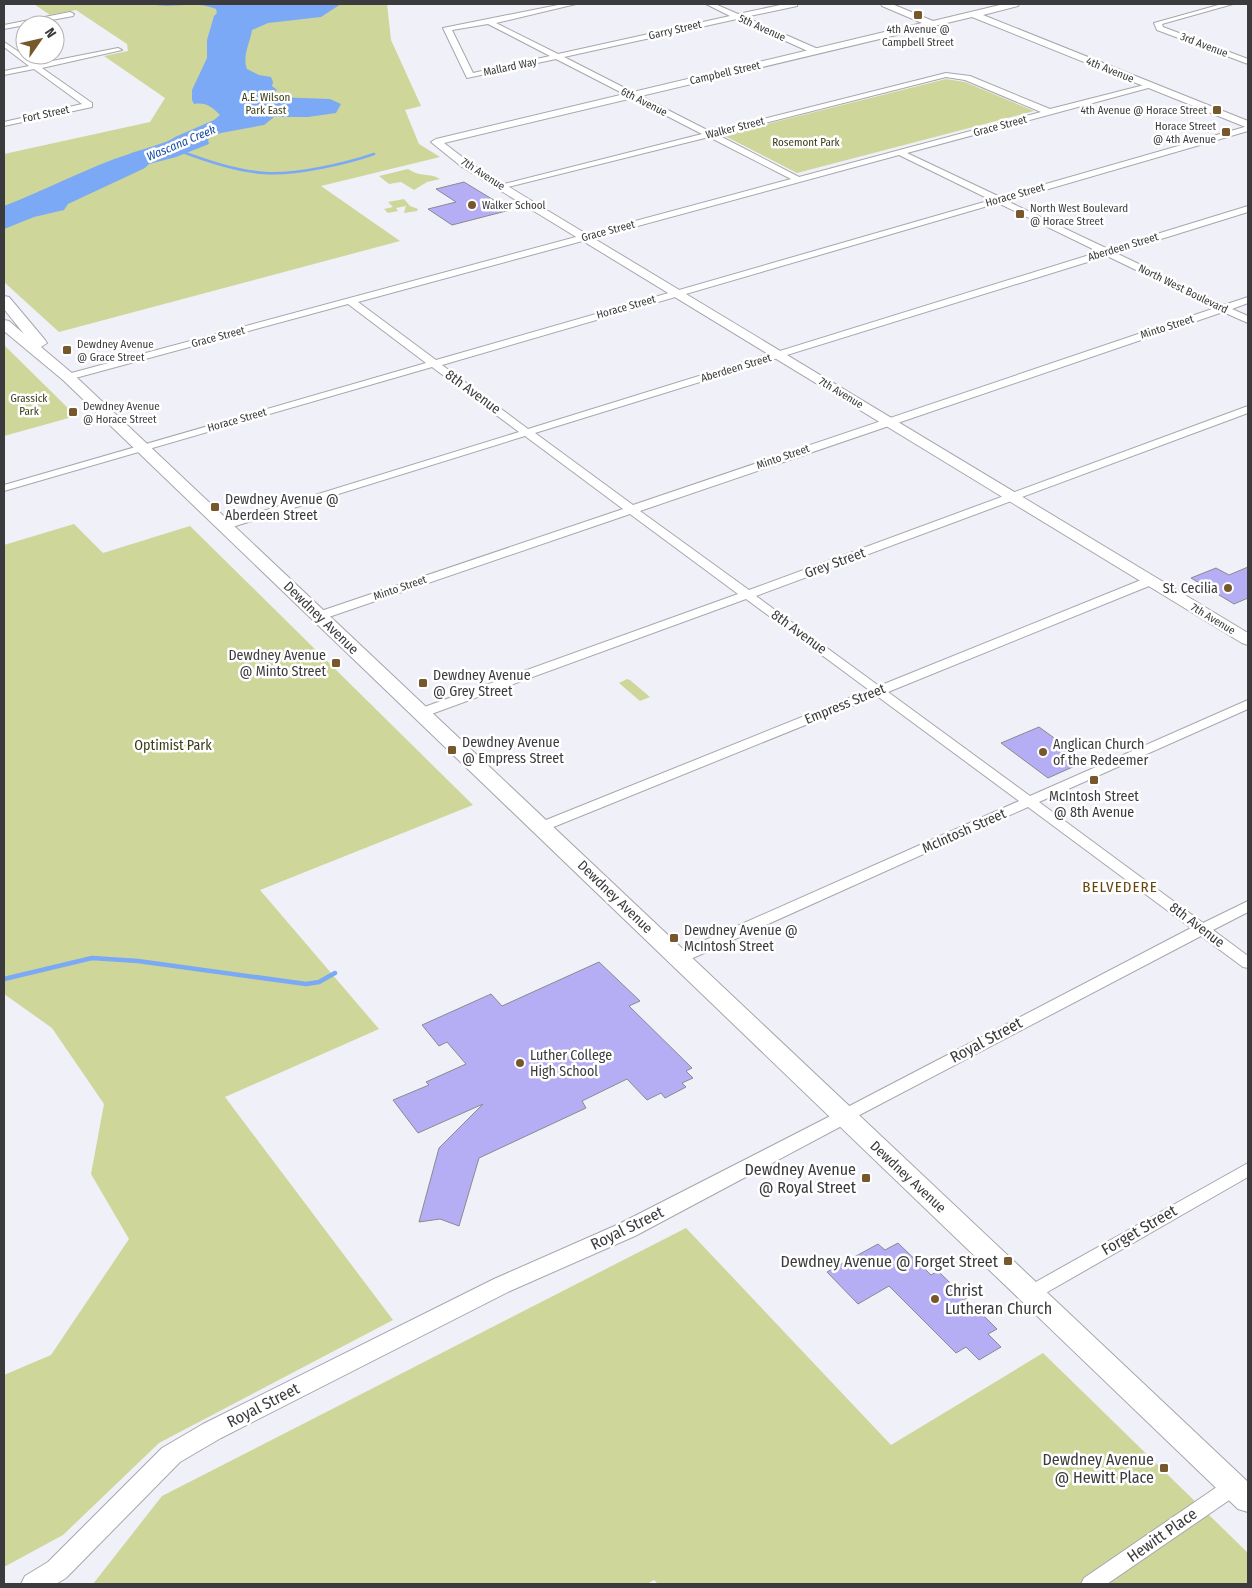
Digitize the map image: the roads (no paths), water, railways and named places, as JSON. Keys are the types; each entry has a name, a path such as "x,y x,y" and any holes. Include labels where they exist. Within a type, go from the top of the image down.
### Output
{"main road":[{"name":"Dewdney Avenue","path":"4,300 68,377"},
{"name":"Dewdney Avenue","path":"4,324 68,377 1241,1493"}],"street":[{"path":"489,22 572,4"},
{"name":"5th Avenue","path":"709,4 815,51"},
{"name":"Garry Street","path":"557,57 794,4"},
{"path":"885,4 932,24"},
{"name":"Campbell Street","path":"436,142 1015,4"},
{"name":"3rd Avenue","path":"1229,4 1158,23 1160,28 1247,61"},
{"path":"4,27 70,14"},
{"name":"4th Avenue","path":"973,14 1248,126"},
{"name":"6th Avenue","path":"489,22 799,180"},
{"name":"Mallard Way","path":"489,22 447,28 470,76 557,57"},
{"path":"4,44 35,67"},
{"path":"4,73 118,50"},
{"name":"Fort Street","path":"4,124 89,105 35,67"},
{"name":"Walker Street","path":"503,187 946,75 967,78 1049,112"},
{"name":"Grace Street","path":"68,377 1149,85"},
{"name":"Horace Street","path":"4,488 1248,126"},
{"name":"7th Avenue","path":"436,142 466,165 1248,640"},
{"name":"North West Boulevard","path":"912,150 1248,310"},
{"name":"North West Boulevard","path":"901,153 1248,320"},
{"name":"Aberdeen Street","path":"225,526 1248,210"},
{"name":"8th Avenue","path":"349,300 631,510 1248,963"},
{"name":"Minto Street","path":"319,616 1248,300"},
{"name":"Grey Street","path":"421,713 1248,409"},
{"name":"Empress Street","path":"541,827 1150,581"},
{"name":"McIntosh Street","path":"679,958 1248,704"},
{"name":"Royal Street","path":"34,1584 57,1570 171,1455 212,1431 494,1289 627,1230 1119,971 1248,906"},
{"name":"Forget Street","path":"1031,1293 1248,1168"},
{"name":"Hewitt Place","path":"1091,1584 1241,1493"}],"water":[{"name":"Wascana Creek","path":"150,4 341,4 321,17 268,23 252,30 245,59 247,69 259,75 271,77 272,86 277,90 273,93 274,97 330,99 341,104 336,113 308,117 274,117 264,125 221,133 208,140 209,144 176,157 149,164 145,168 68,204 64,210 34,217 4,229 4,206 97,166 166,142 214,120 220,115 208,106 194,104 192,100 192,90 207,58 207,40 214,16 217,13 216,9 200,5 166,6"}],"waterway":[{"name":"Wascana Creek","path":"180,151 232,168 265,173 320,168 374,154"},
{"path":"4,979 92,958 138,961 306,984 319,982 335,973"}],"place":[{"name":"4th Avenue @ Campbell Street","path":"918,15"},
{"name":"4th Avenue @ Horace Street","path":"1217,110"},
{"name":"Horace Street @ 4th Avenue","path":"1226,132"},
{"name":"Walker School","path":"472,205"},
{"name":"North West Boulevard @ Horace Street","path":"1020,214"},
{"name":"Dewdney Avenue @ Grace Street","path":"67,350"},
{"name":"Dewdney Avenue @ Horace Street","path":"73,412"},
{"name":"Dewdney Avenue @ Aberdeen Street","path":"215,507"},
{"name":"St. Cecilia","path":"1228,588"},
{"name":"Dewdney Avenue @ Minto Street","path":"336,663"},
{"name":"Dewdney Avenue @ Grey Street","path":"423,683"},
{"name":"Dewdney Avenue @ Empress Street","path":"452,750"},
{"name":"Anglican Church of the Redeemer","path":"1043,752"},
{"name":"McIntosh Street @ 8th Avenue","path":"1094,780"},
{"name":"Dewdney Avenue @ McIntosh Street","path":"674,938"},
{"name":"Luther College High School","path":"520,1063"},
{"name":"Dewdney Avenue @ Royal Street","path":"866,1178"},
{"name":"Dewdney Avenue @ Forget Street","path":"1008,1261"},
{"name":"Christ Lutheran Church","path":"935,1299"},
{"name":"Dewdney Avenue @ Hewitt Place","path":"1164,1468"}],"district":[{"name":"BELVEDERE","path":"1120,887"}],"park label":[{"name":"A.E. Wilson Park East","path":"266,103"},
{"name":"Rosemont Park","path":"806,142"},
{"name":"Grassick Park","path":"29,404"},
{"name":"Optimist Park","path":"173,745"}]}
